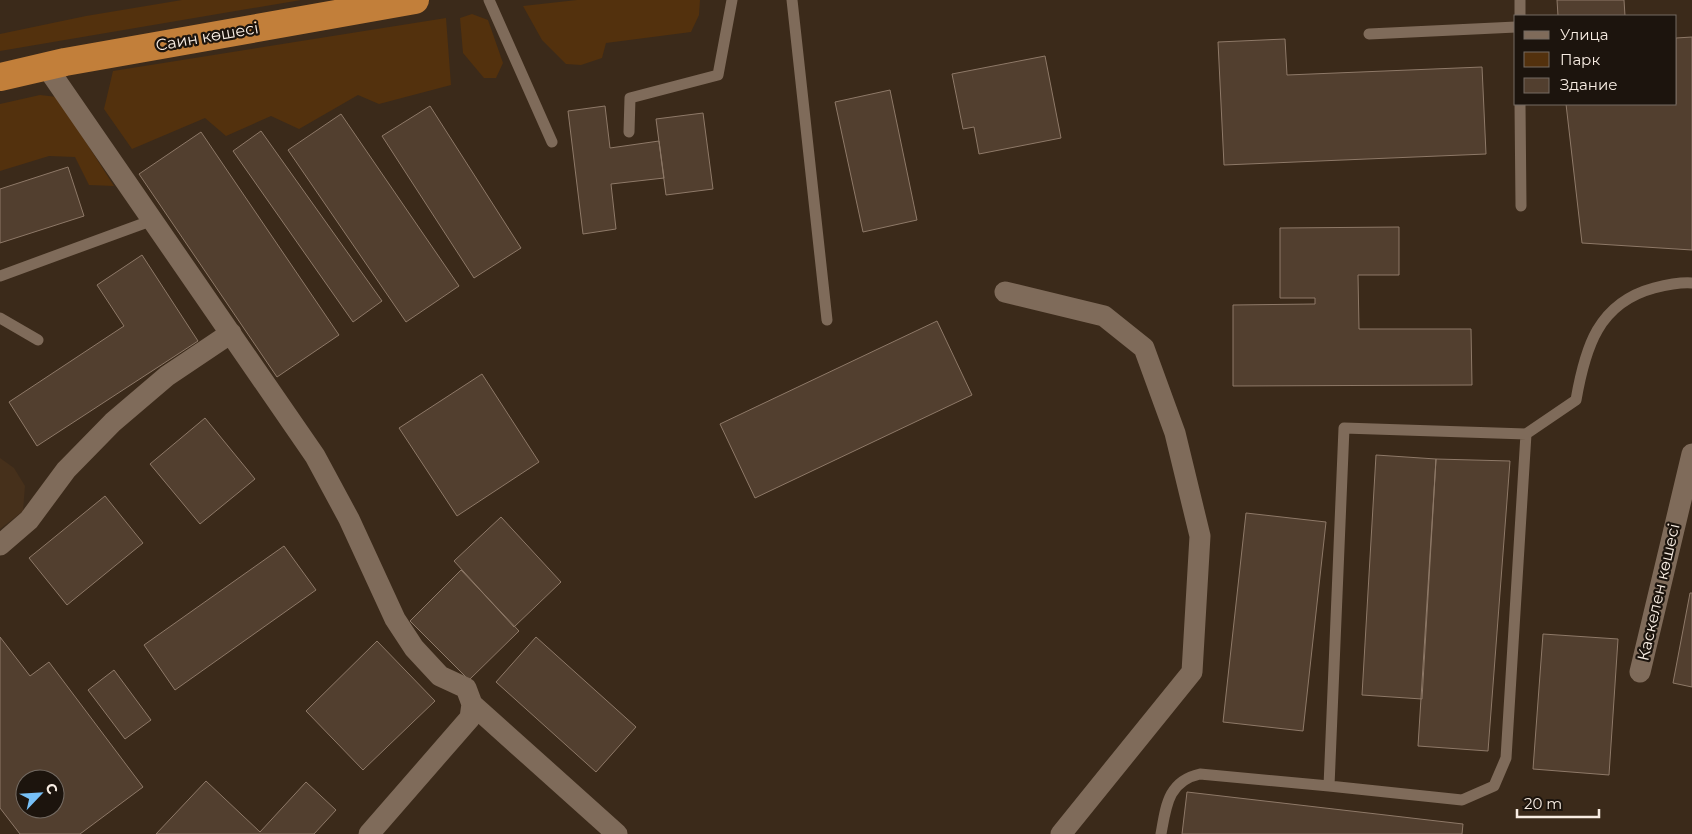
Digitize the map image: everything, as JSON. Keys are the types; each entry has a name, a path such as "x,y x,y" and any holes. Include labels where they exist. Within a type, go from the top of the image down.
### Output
{"highway":[{"name":"Саин көшесі","path":"0,77 46,66 415,0"}],"street":[{"path":"46,66 315,456 348,519 395,618 414,648 440,676 466,688 472,704 617,834"},
{"path":"1005,292 1104,316 1144,348 1175,433 1200,536 1192,672 1061,834"},
{"path":"0,545 29,520 66,470 112,422 168,376 231,333"},
{"name":"Каскелен көшесі","path":"1640,672 1692,454"},
{"path":"369,834 470,718 472,704"}],"lane":[{"path":"489,0 552,142"},
{"path":"629,132 630,98 718,75 732,0"},
{"path":"792,0 826,320"},
{"path":"1520,0 1520,15"},
{"path":"1369,34 1514,27"},
{"path":"1520,105 1521,206"},
{"path":"0,276 153,220"},
{"path":"1329,786 1344,428 1526,434 1576,400 1583,359 1607,314 1633,293 1663,286 1692,283"},
{"path":"0,318 38,340"},
{"path":"1161,834 1166,802 1186,777 1200,774 1462,800 1494,786 1506,758 1526,434"}],"shaded area":[{"path":"0,458 14,468 25,486 23,511 0,529"}],"green space":[{"path":"182,0 301,0 0,51 0,34 86,16"},
{"path":"577,0 700,0 699,15 691,32 606,43 602,58 581,65 566,64 542,40 523,6"},
{"path":"472,14 488,20 503,63 496,78 484,78 463,53 460,18"},
{"path":"446,18 451,85 379,104 358,95 299,129 271,116 226,136 205,118 132,149 104,109 113,71"},
{"path":"40,95 57,97 114,186 89,185 75,157 49,156 0,171 0,104"}],"building":[{"path":"1557,0 1624,0 1625,15 1558,15"},
{"path":"1692,37 1692,250 1582,243 1566,105 1677,105 1677,38"},
{"path":"1285,39 1287,75 1482,67 1486,154 1224,165 1218,42"},
{"path":"1045,56 1061,138 979,154 974,127 963,129 952,74"},
{"path":"890,90 917,220 863,232 835,102"},
{"path":"430,106 521,248 474,278 382,136"},
{"path":"605,106 610,148 659,141 664,178 611,184 616,229 583,234 568,111"},
{"path":"703,113 713,189 666,195 656,119"},
{"path":"341,114 459,286 406,322 288,150"},
{"path":"261,131 382,301 353,322 233,151"},
{"path":"201,132 339,335 277,377 139,174"},
{"path":"68,167 84,216 0,243 0,189"},
{"path":"1399,227 1399,275 1358,275 1359,329 1471,329 1472,385 1233,386 1233,305 1315,304 1315,298 1280,298 1280,228"},
{"path":"142,255 198,341 37,446 9,402 124,326 97,285"},
{"path":"937,321 972,395 755,498 720,424"},
{"path":"482,374 539,462 457,516 399,428"},
{"path":"205,418 255,479 200,524 150,464"},
{"path":"1376,455 1436,459 1422,699 1362,695"},
{"path":"1436,459 1510,461 1488,751 1418,746"},
{"path":"105,496 143,543 67,605 29,558"},
{"path":"1246,513 1326,522 1303,731 1223,722"},
{"path":"501,517 561,582 514,627 454,561"},
{"path":"284,546 316,590 175,690 144,645"},
{"path":"461,570 519,631 469,680 410,621"},
{"path":"1690,593 1692,593 1692,687 1673,683"},
{"path":"1543,634 1618,639 1609,775 1533,769"},
{"path":"0,637 30,676 49,662 143,787 80,834 20,834 0,808"},
{"path":"536,637 636,727 596,772 496,682"},
{"path":"377,641 435,701 363,770 306,711"},
{"path":"114,670 151,720 125,739 88,690"},
{"path":"206,781 260,832 306,782 336,810 314,834 156,834"},
{"path":"1187,792 1463,824 1462,834 1182,834"}]}
